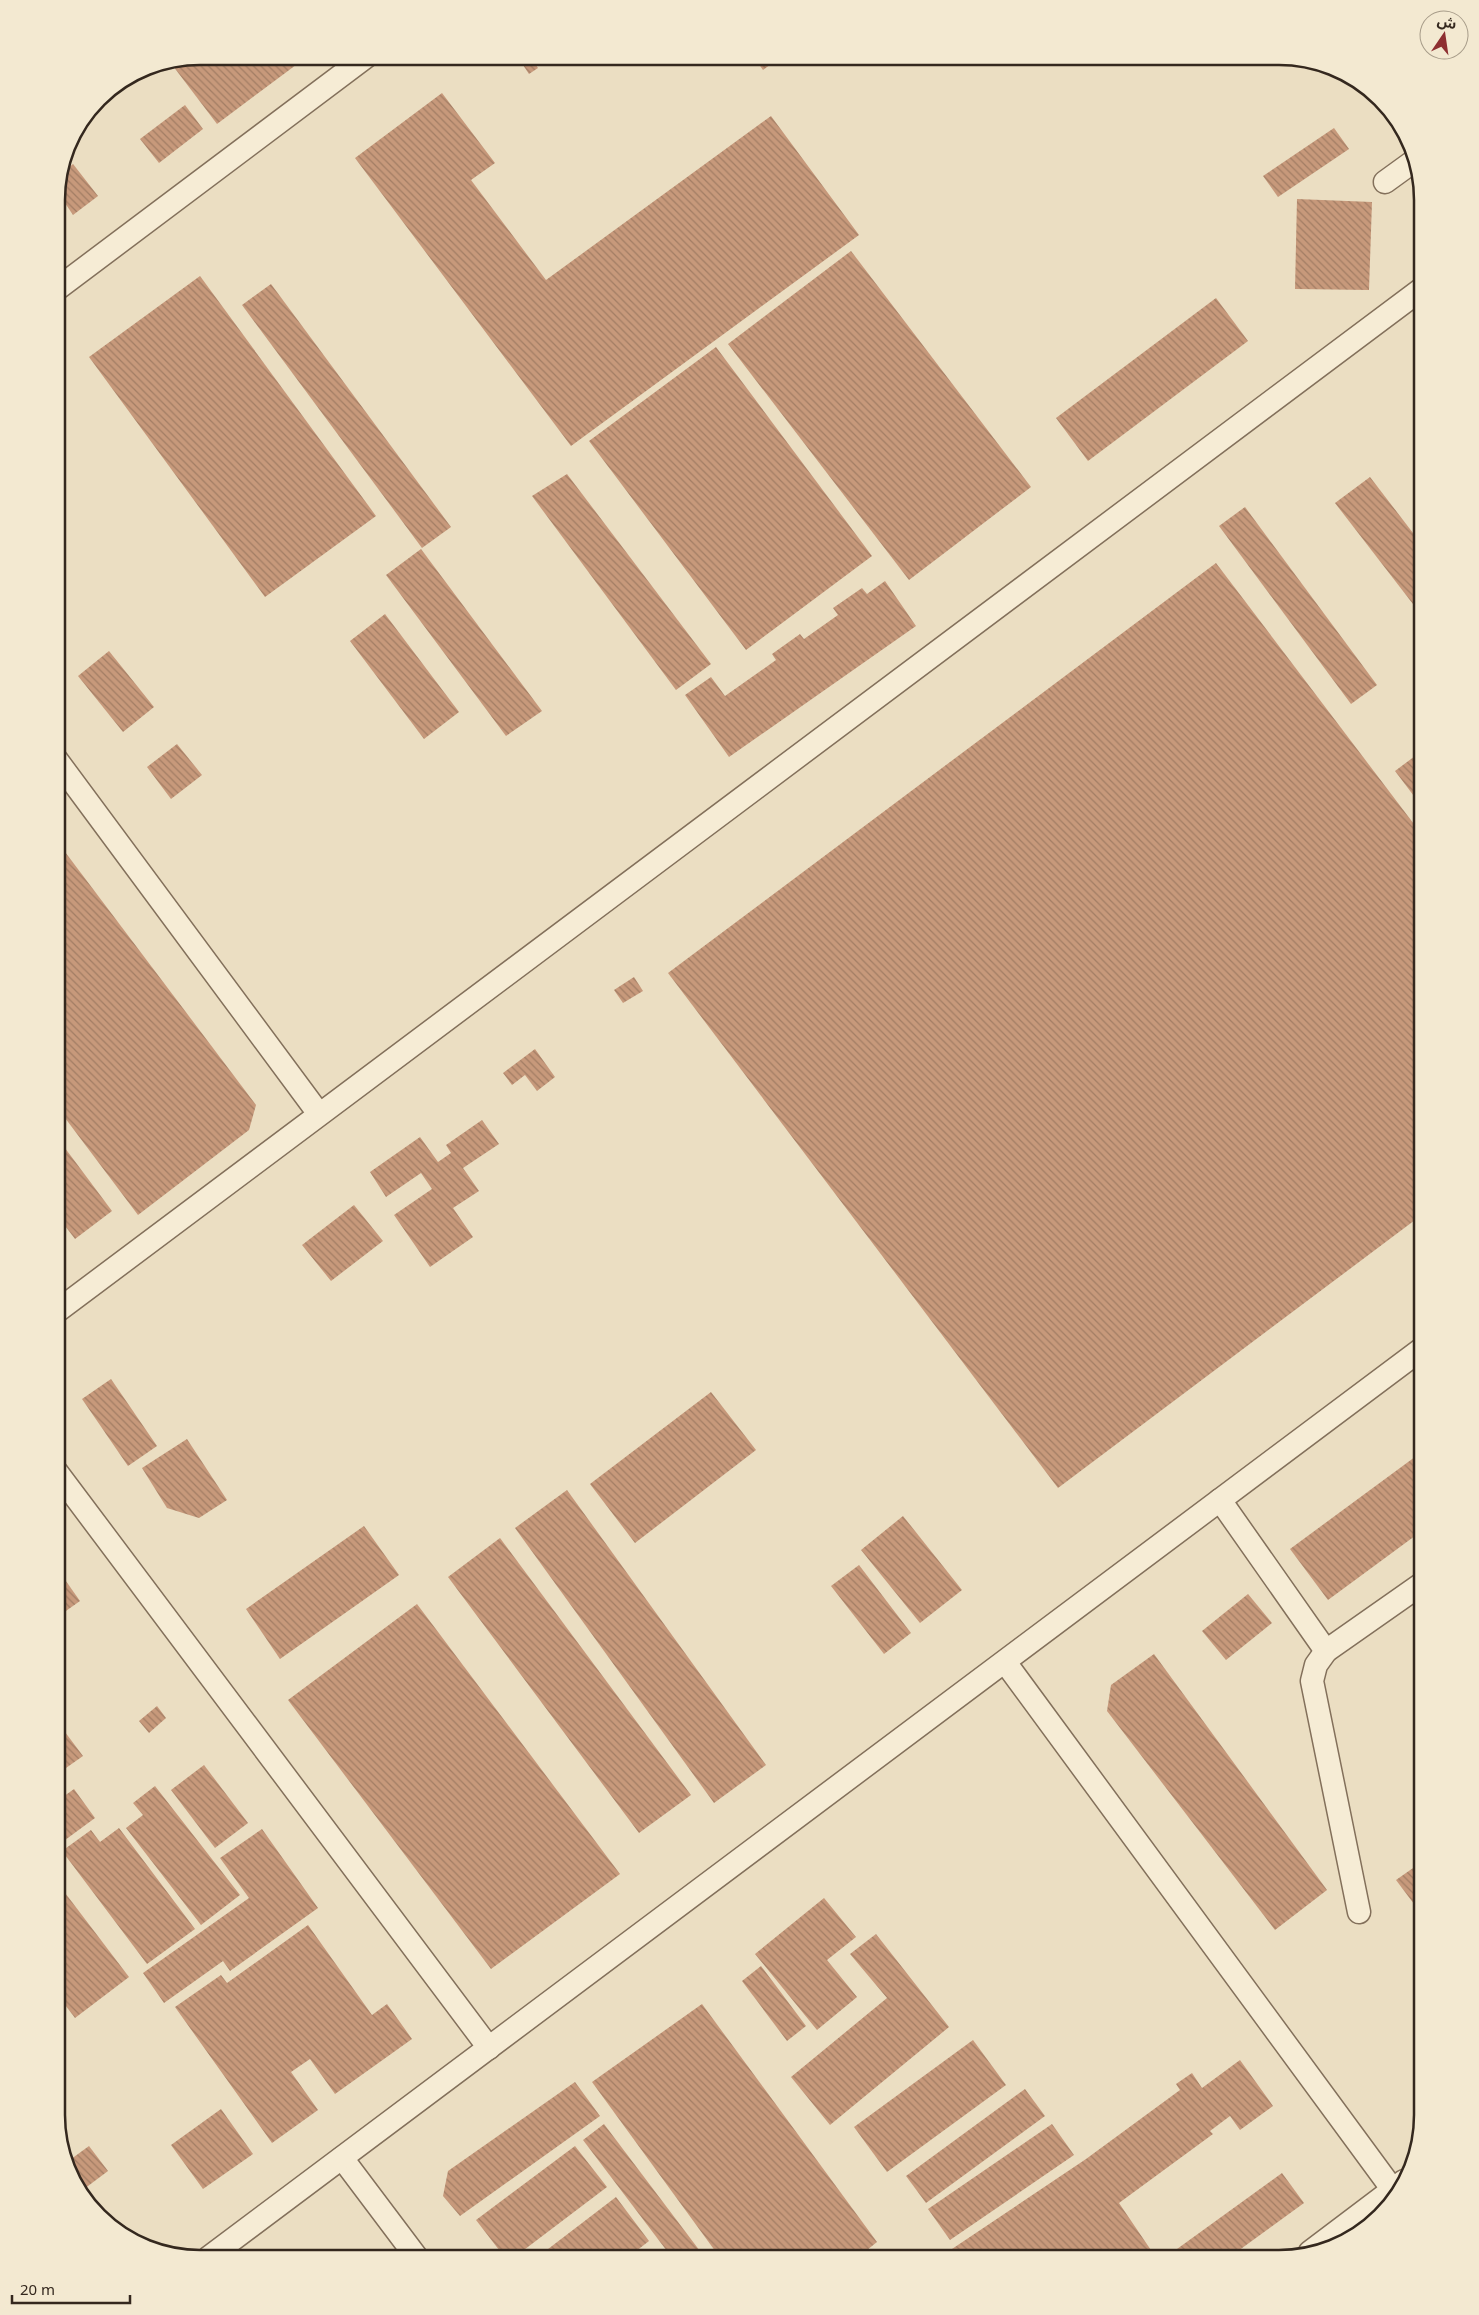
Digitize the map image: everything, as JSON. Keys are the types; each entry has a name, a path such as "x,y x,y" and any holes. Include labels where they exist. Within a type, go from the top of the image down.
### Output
{"lane":[{"path":"65,282 355,65"},
{"path":"1385,182 1409,165"},
{"path":"65,1305 1414,295"},
{"path":"65,771 319,1114"},
{"path":"219,2250 1414,1355"},
{"path":"65,1483 489,2048"},
{"path":"1220,1500 1326,1651"},
{"path":"1359,1912 1312,1681 1316,1665 1326,1651 1414,1589"},
{"path":"1005,1662 1397,2182"},
{"path":"342,2158 412,2250"},
{"path":"1322,2243 1389,2192"}],"building":[{"path":"191,65 296,65 217,124 174,68"},
{"path":"523,65 536,65 538,68 529,74"},
{"path":"759,65 770,65 763,70"},
{"path":"442,93 495,163 471,180 546,280 771,116 859,235 571,446 355,158"},
{"path":"185,105 203,129 159,163 140,139"},
{"path":"1334,128 1349,149 1278,197 1263,176"},
{"path":"73,164 98,196 73,215 65,203 65,191 70,167"},
{"path":"1297,199 1372,202 1369,290 1295,289"},
{"path":"851,251 1031,487 909,580 728,344"},
{"path":"200,276 376,516 265,597 89,357"},
{"path":"271,284 451,527 422,548 242,305"},
{"path":"1216,298 1248,341 1088,461 1056,418"},
{"path":"716,347 872,556 746,650 589,441"},
{"path":"567,474 711,664 676,690 532,496"},
{"path":"1370,477 1414,534 1414,605 1335,503"},
{"path":"1245,507 1377,685 1351,704 1219,526"},
{"path":"421,549 542,711 506,736 386,575"},
{"path":"1216,563 1414,824 1414,1221 1058,1488 668,973"},
{"path":"885,581 916,626 729,757 685,695 711,677 725,696 776,660 772,654 800,634 804,639 838,615 833,608 862,588 867,594"},
{"path":"385,614 459,712 424,739 350,641"},
{"path":"109,651 154,707 123,732 78,676"},
{"path":"177,744 202,775 171,799 147,767"},
{"path":"1414,757 1414,796 1395,771"},
{"path":"65,852 256,1105 249,1130 138,1215 65,1118"},
{"path":"634,977 643,991 623,1003 614,990"},
{"path":"535,1049 555,1077 537,1091 525,1075 512,1085 503,1073"},
{"path":"482,1120 499,1144 463,1168 479,1191 453,1208 473,1237 430,1267 394,1215 432,1189 421,1173 386,1197 370,1172 420,1137 438,1162 451,1153 446,1145"},
{"path":"65,1148 112,1211 75,1239 65,1226"},
{"path":"354,1205 383,1241 331,1281 302,1245"},
{"path":"111,1379 157,1446 128,1466 82,1399"},
{"path":"711,1392 756,1450 635,1543 590,1484"},
{"path":"187,1439 227,1500 199,1518 167,1508 142,1468"},
{"path":"1414,1458 1414,1537 1328,1600 1290,1549"},
{"path":"567,1490 766,1765 714,1803 515,1528"},
{"path":"903,1516 962,1590 920,1623 861,1550"},
{"path":"364,1526 399,1575 280,1659 246,1609"},
{"path":"500,1538 691,1795 639,1833 448,1577"},
{"path":"859,1565 911,1633 884,1654 831,1586"},
{"path":"65,1580 80,1601 65,1612"},
{"path":"1248,1594 1272,1623 1226,1660 1202,1631"},
{"path":"417,1604 620,1874 491,1969 288,1700"},
{"path":"1154,1654 1327,1890 1275,1930 1107,1711 1111,1685"},
{"path":"157,1706 166,1718 149,1733 139,1721"},
{"path":"65,1732 83,1756 65,1769"},
{"path":"204,1765 248,1823 215,1848 171,1790"},
{"path":"155,1786 240,1895 201,1925 126,1828 143,1815 133,1803"},
{"path":"74,1789 95,1818 65,1840 65,1796"},
{"path":"119,1828 195,1929 147,1964 65,1855 65,1849 91,1830 100,1842"},
{"path":"262,1829 318,1908 230,1971 223,1961 164,2003 143,1973 249,1898 220,1858"},
{"path":"1414,1867 1414,1904 1396,1880"},
{"path":"65,1893 129,1977 75,2018 65,2005"},
{"path":"824,1898 856,1937 827,1960 857,1997 817,2030 755,1954"},
{"path":"308,1925 372,2015 387,2004 412,2039 335,2094 310,2059 291,2072 318,2110 272,2143 175,2007 221,1975 227,1983"},
{"path":"876,1934 949,2027 830,2125 791,2077 887,1998 850,1954"},
{"path":"761,1966 806,2026 787,2041 742,1981"},
{"path":"702,2004 877,2242 867,2250 714,2250 592,2082"},
{"path":"973,2040 1006,2085 887,2172 854,2127"},
{"path":"1240,2060 1273,2106 1240,2130 1230,2116 1210,2131 1213,2134 1119,2203 1151,2250 950,2250 1086,2159 1180,2090 1176,2084 1192,2073 1202,2088"},
{"path":"575,2082 600,2116 460,2216 443,2196 448,2171"},
{"path":"1025,2089 1045,2116 926,2203 906,2176"},
{"path":"221,2109 253,2154 203,2189 171,2145"},
{"path":"604,2124 699,2250 666,2250 583,2140"},
{"path":"1052,2124 1074,2155 950,2240 928,2209"},
{"path":"89,2146 108,2171 86,2187 72,2158"},
{"path":"575,2146 607,2187 524,2250 499,2250 476,2220"},
{"path":"1282,2173 1304,2203 1239,2250 1177,2249"},
{"path":"616,2197 649,2241 638,2250 547,2250"}]}
